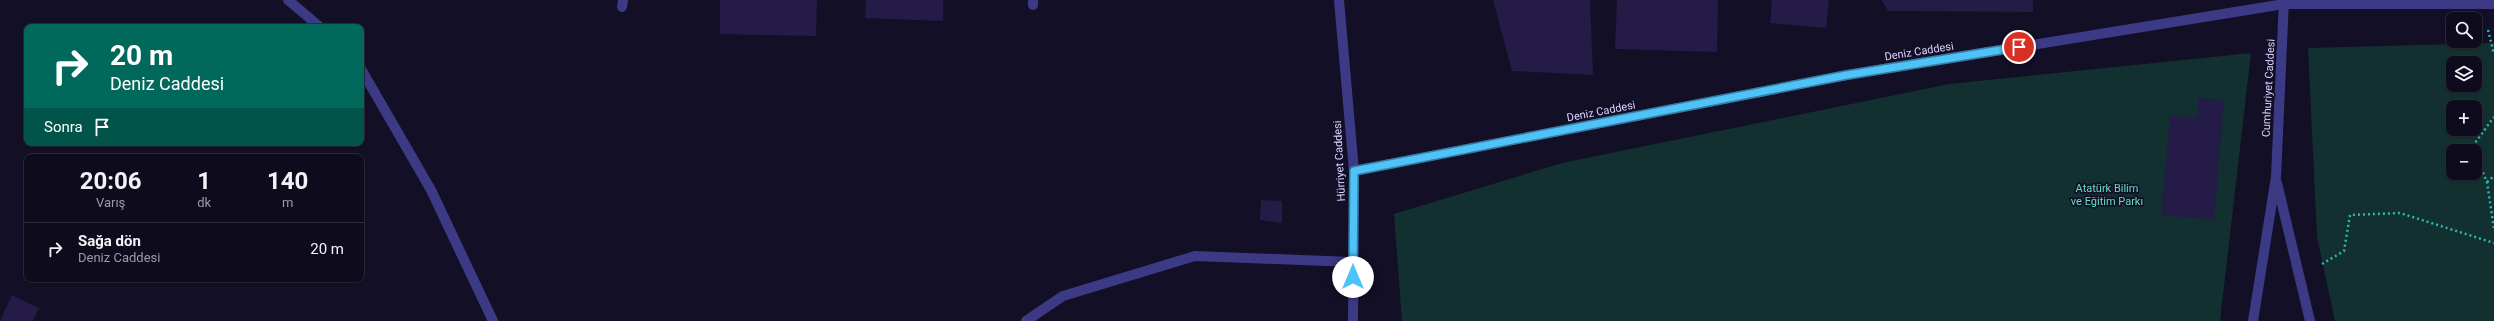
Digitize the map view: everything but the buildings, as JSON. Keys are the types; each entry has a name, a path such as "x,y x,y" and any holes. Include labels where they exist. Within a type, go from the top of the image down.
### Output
{"street":[{"path":"288,0 316,24"},
{"name":"Hürriyet Caddesi","path":"1339,0 1354,171 1353,321"},
{"name":"Deniz Caddesi","path":"1354,171 1847,75 2284,2 2494,4"},
{"name":"Cumhuriyet Caddesi","path":"2253,321 2276,177 2284,2"},
{"path":"364,73 431,190 493,321"},
{"name":"Cumhuriyet Caddesi","path":"2276,177 2310,321"},
{"path":"1026,321 1063,296 1195,256 1353,262"}],"path":[{"path":"2474,144 2494,117"},
{"path":"2482,169 2488,182 2494,229"},
{"path":"2488,182 2494,176"},
{"path":"2300,277 2344,251 2350,215 2400,213 2494,243"}],"green space":[{"path":"2482,43 2494,43 2494,321 2335,321 2317,237 2308,48 2446,44 2446,48 2482,48"},
{"name":"Atatürk Bilim ve Eğitim Parkı","path":"2251,53 2220,321 1402,321 1394,214 1562,163 1949,84"}],"route":[{"path":"1353,277 1354,171 1847,75 2019,47"}]}
